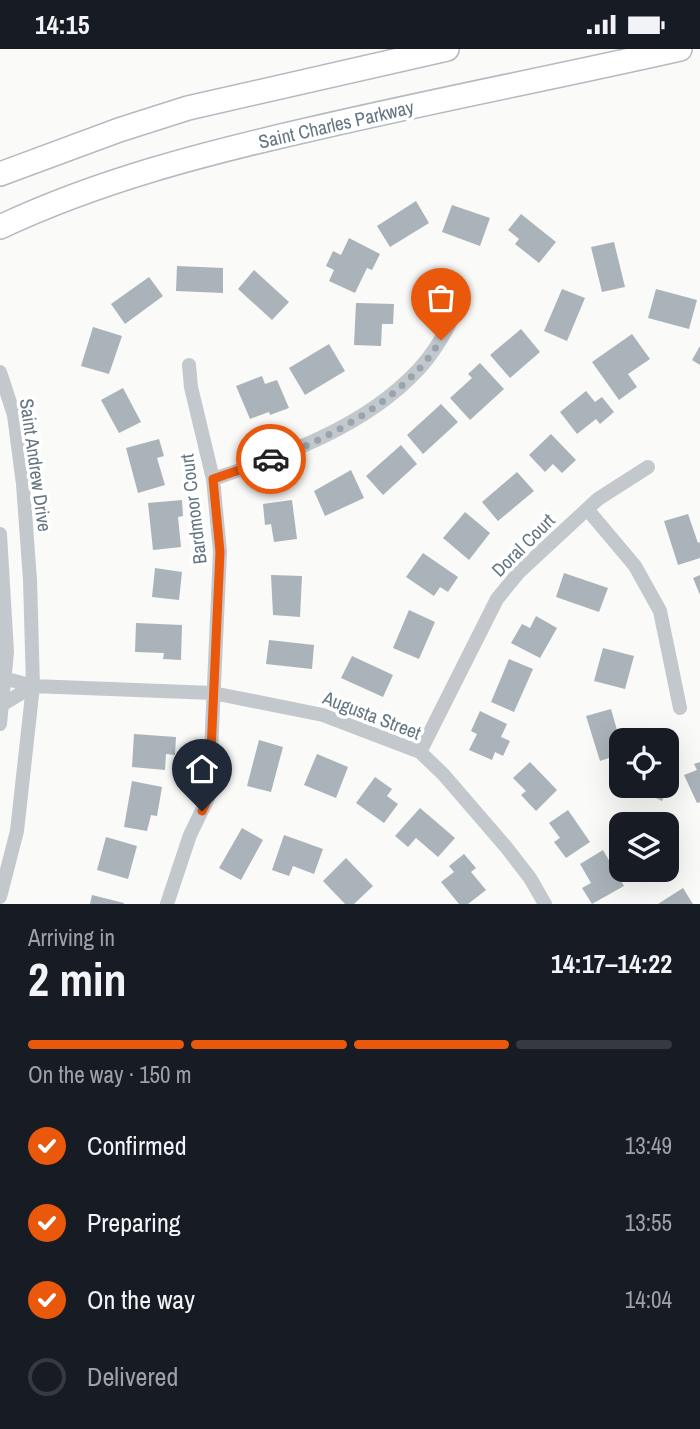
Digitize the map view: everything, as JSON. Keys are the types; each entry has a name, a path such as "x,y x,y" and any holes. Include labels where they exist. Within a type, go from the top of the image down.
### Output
{"main road":[{"path":"0,174 118,130 188,109 447,49"},
{"name":"Saint Charles Parkway","path":"0,227 144,171 237,146 680,49"}],"street":[{"path":"213,479 289,453 379,404 418,370 443,337 456,311"},
{"name":"Bardmoor Court","path":"167,904 190,835 209,796 220,552 213,479 191,387 189,365"},
{"name":"Saint Andrew Drive","path":"0,372 14,415 23,484 30,580 33,687 17,831 0,897"},
{"name":"Doral Court","path":"420,753 497,599 519,572 598,499 648,467"},
{"path":"587,509 635,566 660,611 680,708"},
{"path":"0,534 7,652 2,677 0,724"},
{"name":"Augusta Street","path":"2,677 33,687 213,692 323,715 420,753 443,774 506,847 530,878 545,904"},
{"path":"1,706 33,687"}],"building":[{"path":"416,201 429,223 390,247 377,226"},
{"path":"452,205 490,218 480,246 442,232"},
{"path":"521,214 556,242 539,263 515,244 519,239 508,230"},
{"path":"349,238 380,254 372,270 367,268 355,293 329,281 334,270 326,266 333,251 341,255"},
{"path":"614,242 625,287 602,292 591,247"},
{"path":"177,266 223,268 223,293 176,291"},
{"path":"254,270 289,302 272,320 238,289"},
{"path":"149,277 163,296 125,324 111,304"},
{"path":"562,289 585,298 567,341 544,331"},
{"path":"656,289 697,300 689,329 648,318"},
{"path":"356,303 394,304 393,324 382,324 381,346 354,345"},
{"path":"93,327 122,336 109,374 81,366"},
{"path":"521,329 540,352 510,378 490,355"},
{"path":"632,334 650,359 628,374 637,387 619,400 592,362"},
{"path":"329,344 345,371 305,395 289,368"},
{"path":"700,346 700,365 692,360"},
{"path":"480,363 504,389 470,420 450,398 472,378 468,374"},
{"path":"262,376 265,384 277,380 289,408 250,419 236,386"},
{"path":"123,388 141,422 119,433 101,400"},
{"path":"586,391 595,402 602,397 614,412 600,424 596,419 577,434 560,412"},
{"path":"441,404 458,422 423,454 407,435"},
{"path":"551,434 576,460 562,473 553,464 545,472 529,455"},
{"path":"159,439 164,456 157,458 165,485 138,493 126,448"},
{"path":"401,445 417,464 383,495 366,476"},
{"path":"351,470 364,498 325,516 314,491"},
{"path":"517,472 534,491 498,521 482,502"},
{"path":"182,500 183,516 178,517 181,547 153,550 148,503"},
{"path":"292,500 297,539 274,542 271,524 265,525 263,504"},
{"path":"465,512 490,533 469,560 443,538"},
{"path":"688,514 698,543 700,542 700,558 678,565 664,521"},
{"path":"423,553 458,577 448,592 440,587 434,596 406,577"},
{"path":"155,568 182,572 179,600 152,597"},
{"path":"564,573 608,588 599,612 556,597"},
{"path":"271,575 302,576 300,617 273,615"},
{"path":"700,575 700,595 693,578"},
{"path":"409,610 435,622 419,659 393,648"},
{"path":"536,616 557,628 540,658 511,643 522,624 530,628"},
{"path":"136,623 182,625 181,660 163,659 164,653 135,652"},
{"path":"269,640 314,645 312,669 266,664"},
{"path":"603,648 634,656 625,689 594,681"},
{"path":"352,656 393,675 383,697 341,678"},
{"path":"509,659 533,669 514,712 491,702"},
{"path":"611,709 616,728 609,728 609,758 600,761 586,716"},
{"path":"480,711 507,724 501,737 510,741 503,756 495,752 492,760 469,750 477,734 471,731"},
{"path":"134,734 176,737 175,755 166,754 165,770 132,767"},
{"path":"259,740 283,747 271,792 247,786"},
{"path":"317,754 348,767 336,798 304,785"},
{"path":"530,762 557,790 536,811 521,795 526,791 513,778"},
{"path":"700,762 700,802 697,803 684,775 697,770 694,764"},
{"path":"375,777 392,789 387,796 398,804 384,823 356,803"},
{"path":"132,781 162,787 157,816 151,815 147,831 124,827"},
{"path":"420,808 455,838 438,857 416,838 408,847 395,836"},
{"path":"568,810 590,842 566,858 554,842 560,838 549,823"},
{"path":"242,828 263,840 241,880 219,868"},
{"path":"284,835 323,849 314,874 293,866 289,876 272,870"},
{"path":"106,837 137,846 128,879 97,870"},
{"path":"603,850 609,860 609,882 622,882 624,886 592,904 582,888 591,883 580,864"},
{"path":"464,854 476,868 471,872 486,890 468,904 459,904 441,882 454,872 449,866"},
{"path":"346,858 373,886 354,904 345,904 323,881"},
{"path":"683,888 693,904 658,904"},
{"path":"92,895 124,903 124,904 90,904"}],"way so far":[{"path":"271,459 289,453 379,404 418,370 441,340"}],"route":[{"path":"202,811 209,796 220,552 213,479 271,459"}]}
